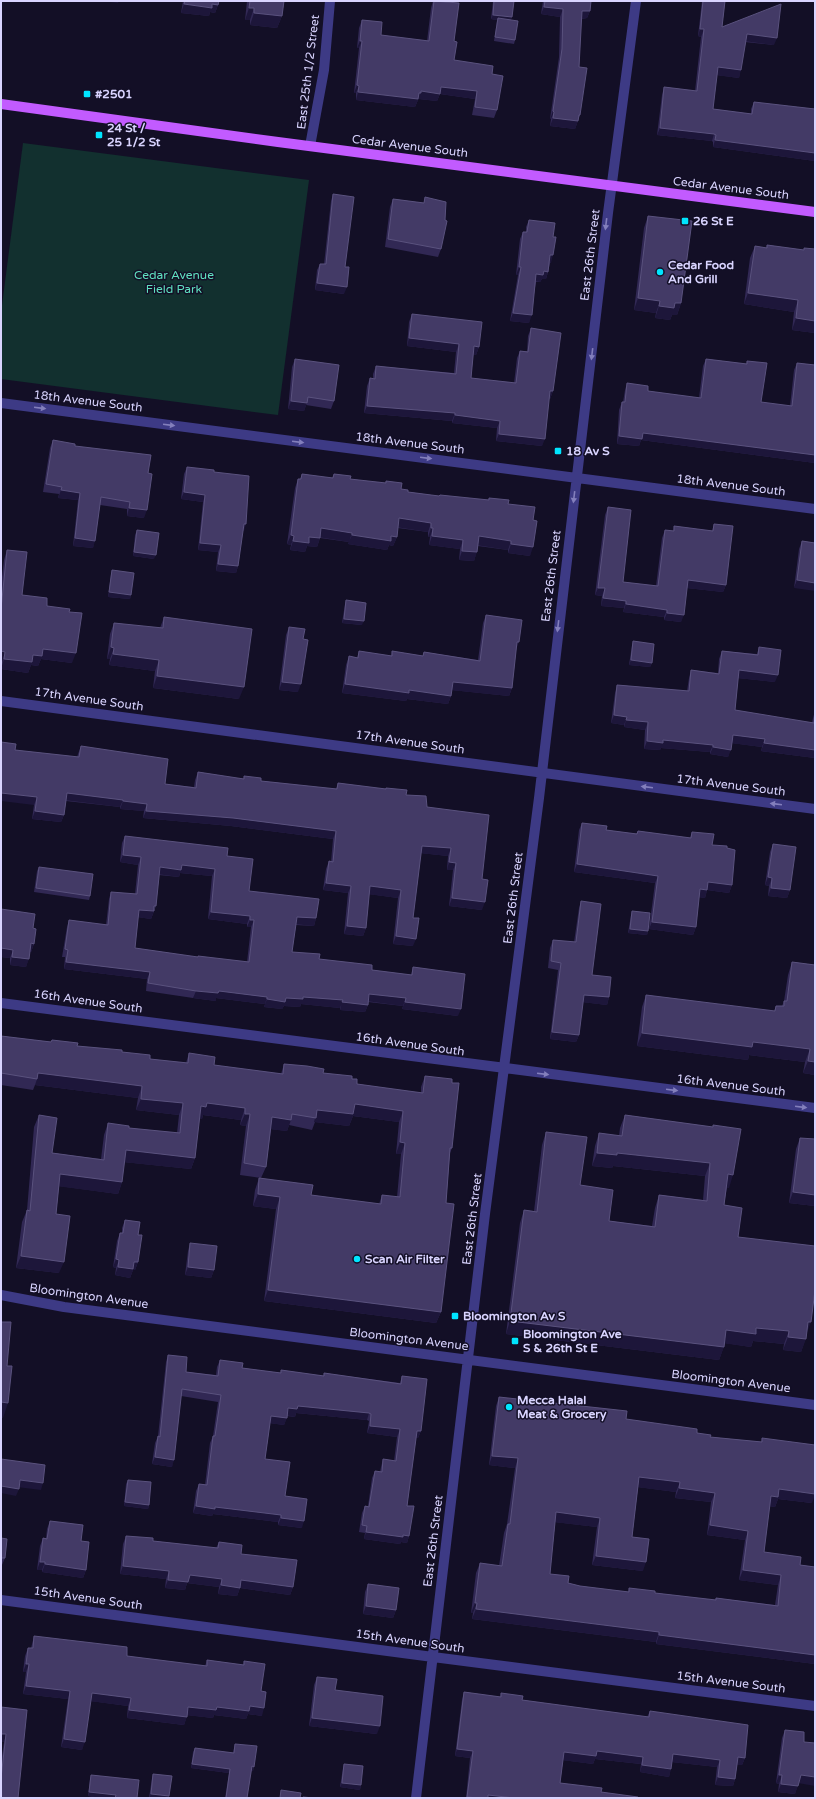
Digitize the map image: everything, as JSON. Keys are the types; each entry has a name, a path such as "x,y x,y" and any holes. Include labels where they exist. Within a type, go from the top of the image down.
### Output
{"main road":[{"name":"Cedar Avenue South","path":"1,104 815,212"}],"street":[{"name":"East 25th 1/2 Street","path":"310,146 324,70 330,1"},
{"name":"East 26th Street","path":"416,1798 485,1214 505,1070 611,186 636,1"},
{"name":"18th Avenue South","path":"1,403 815,509"},
{"name":"17th Avenue South","path":"1,701 815,809"},
{"name":"16th Avenue South","path":"1,1003 505,1070 815,1108"},
{"name":"Bloomington Avenue","path":"1,1295 64,1307 815,1405"},
{"name":"15th Avenue South","path":"1,1600 433,1658 815,1706"}],"green space":[{"name":"Cedar Avenue Field Park","path":"23,143 309,180 278,415 1,379 1,313"}],"building":[{"path":"185,1 219,1 218,5 212,4 212,8 184,4"},
{"path":"250,1 284,1 282,16 254,13 254,8 249,8"},
{"path":"434,1 459,3 454,41 457,42 454,60 493,66 492,74 503,76 497,110 475,107 477,91 441,87 440,94 421,91 418,99 358,92 359,86 357,85 362,41 360,41 362,20 382,22 381,35 429,41"},
{"path":"494,1 514,1 512,17 493,15"},
{"path":"545,1 591,1 590,11 582,11 579,67 587,68 578,121 553,118 562,49 563,9 544,7"},
{"path":"703,1 725,1 722,27 781,4 777,38 747,34 741,70 718,67 713,109 752,114 754,102 815,109 815,153 715,140 716,135 714,134 660,128 664,87 697,91 704,29 700,29"},
{"path":"498,18 518,21 515,40 495,37"},
{"path":"333,194 354,197 345,267 349,267 347,287 317,283 320,264 326,264"},
{"path":"425,197 446,202 445,220 447,221 441,249 388,239 393,199 424,203"},
{"name":"Cedar Food And Grill","path":"648,216 692,221 681,303 675,303 674,308 659,306 660,301 638,298"},
{"path":"529,220 555,223 553,237 556,237 553,255 550,255 548,272 544,271 543,275 536,274 532,315 513,313 521,267 519,267 523,232 527,232"},
{"path":"767,245 804,250 804,248 815,249 815,321 796,318 798,300 748,293 755,246 767,248"},
{"path":"412,314 482,322 479,347 474,346 471,378 516,383 520,351 528,352 531,328 561,333 553,391 550,391 545,439 499,434 500,421 455,415 455,413 367,406 370,378 375,379 376,366 456,374 459,344 409,338"},
{"path":"295,359 339,365 334,401 308,397 307,403 291,401"},
{"path":"706,359 747,364 747,361 767,363 761,402 792,406 797,363 815,365 815,455 643,433 642,439 619,436 622,402 625,402 627,383 648,386 648,391 701,398"},
{"path":"53,440 75,444 75,446 151,455 148,473 152,474 147,510 129,508 130,502 101,497 95,541 75,538 80,493 61,490 62,487 46,484"},
{"path":"187,467 249,476 246,524 244,524 238,566 218,564 221,545 200,543 205,495 184,492"},
{"path":"302,474 333,478 334,474 351,476 350,479 386,483 386,481 402,483 401,489 408,490 408,492 489,500 489,498 509,500 508,504 535,507 533,520 537,521 533,547 511,544 511,541 479,536 477,552 462,551 463,540 432,536 433,528 431,528 431,523 399,518 397,537 391,536 391,541 352,535 352,533 321,528 320,538 309,537 309,543 293,541 294,536 291,535 298,479 301,479"},
{"path":"608,507 631,510 623,582 658,586 665,530 674,531 674,526 713,531 714,524 733,526 726,585 688,580 684,615 667,613 667,610 626,604 626,601 603,598 605,588 598,588"},
{"path":"137,530 159,533 156,555 134,552"},
{"path":"802,541 815,543 815,583 797,580"},
{"path":"7,550 27,552 22,595 47,598 47,606 70,609 69,612 82,613 76,653 43,649 42,656 33,655 32,662 4,659 5,652 1,651 1,609"},
{"path":"112,570 134,573 131,595 109,592"},
{"path":"346,600 366,603 364,621 344,619"},
{"path":"486,615 522,620 519,642 517,642 512,688 453,682 451,696 409,690 409,693 345,684 349,656 358,658 359,651 392,656 392,651 423,656 424,652 480,661"},
{"path":"164,617 252,629 244,687 157,676 159,660 113,654 114,648 111,647 114,623 163,628"},
{"path":"289,627 305,629 303,639 308,640 301,684 282,682"},
{"path":"633,641 654,644 652,663 631,660"},
{"path":"759,647 781,650 778,675 739,670 735,710 814,723 815,712 815,750 764,743 765,739 733,735 731,750 713,747 713,745 663,740 663,743 647,741 648,722 626,720 627,717 614,715 617,685 689,691 691,670 719,674 722,651 758,655"},
{"path":"1,742 16,744 15,750 79,757 81,746 168,759 165,784 196,788 198,772 244,779 244,776 261,778 261,781 337,789 338,783 407,790 406,795 426,796 427,807 489,815 482,879 488,880 485,902 452,898 456,863 449,862 451,848 422,846 413,918 419,918 416,939 396,936 401,890 370,886 366,928 347,926 351,886 326,883 329,861 333,862 336,831 233,818 146,811 147,804 67,793 64,815 35,811 37,797 1,793"},
{"path":"582,823 607,826 606,830 637,834 638,831 691,838 692,832 714,834 712,845 727,846 727,848 735,850 732,885 708,882 707,890 700,889 696,927 652,922 658,876 577,864"},
{"path":"125,836 228,848 227,856 253,859 249,891 319,899 316,918 297,917 292,952 320,954 319,959 372,965 372,970 412,975 413,967 465,974 461,1009 405,1002 406,998 369,994 368,1005 342,1002 343,1000 303,997 303,999 286,998 285,1002 267,999 267,997 219,991 218,993 196,991 148,983 150,972 66,962 68,950 65,949 69,920 108,925 111,892 137,894 141,857 123,855","holes":["182,865 215,869 211,912 250,916 250,920 254,920 249,962 198,957 135,948 139,910 154,911 154,906 156,906 160,867 181,870"]},
{"path":"773,844 796,847 790,890 771,888 772,878 768,877"},
{"path":"39,867 93,874 90,896 36,888"},
{"path":"581,901 601,904 592,975 611,977 609,997 584,995 579,1035 552,1032 561,963 551,961 553,940 576,942"},
{"path":"1,909 35,914 33,928 36,929 34,944 31,943 29,959 12,957 13,950 1,948"},
{"path":"632,911 650,913 648,931 630,929"},
{"path":"792,962 815,965 815,1062 808,1061 810,1049 753,1042 752,1047 642,1033 646,995 775,1011 776,1006 784,1006 784,1001 787,1001"},
{"path":"1,1036 51,1042 52,1040 78,1043 77,1046 122,1050 122,1052 150,1055 150,1059 188,1063 189,1053 215,1057 214,1065 283,1074 284,1064 307,1066 324,1069 323,1073 352,1076 352,1079 357,1079 357,1084 423,1093 425,1076 452,1079 452,1083 459,1083 452,1148 450,1148 446,1203 454,1204 441,1312 268,1290 280,1197 258,1194 259,1178 313,1185 311,1195 381,1204 382,1195 400,1197 405,1143 400,1142 403,1111 355,1104 353,1114 317,1110 316,1118 292,1114 291,1120 272,1117 266,1167 244,1163 250,1114 245,1114 245,1108 207,1103 206,1107 201,1106 195,1158 126,1150 122,1182 60,1174 56,1214 70,1216 64,1262 21,1256 27,1210 30,1211 39,1115 57,1118 52,1153 104,1160 108,1123 129,1126 129,1128 180,1133 183,1103 141,1099 142,1086 38,1073 37,1079 1,1073"},
{"path":"625,1115 713,1127 713,1125 741,1129 733,1175 728,1174 724,1205 742,1208 738,1237 815,1246 815,1290 811,1322 808,1322 806,1339 788,1337 789,1331 756,1328 756,1334 726,1330 724,1347 510,1321 524,1210 537,1212 546,1132 587,1137 580,1185 613,1190 609,1221 655,1227 659,1195 707,1201 710,1163 617,1153 617,1155 597,1153 599,1133 622,1136"},
{"path":"800,1138 815,1139 815,1195 793,1192"},
{"path":"125,1220 140,1222 138,1235 142,1235 138,1262 134,1262 133,1269 118,1267 119,1260 116,1259 120,1233 123,1233"},
{"path":"190,1243 217,1246 214,1270 188,1267"},
{"path":"1,1321 11,1322 7,1366 12,1366 8,1403 1,1402"},
{"path":"168,1355 187,1357 186,1372 218,1376 220,1360 243,1363 242,1368 281,1373 281,1370 324,1376 324,1373 401,1384 402,1376 427,1379 421,1431 417,1431 407,1506 414,1506 409,1536 403,1535 403,1537 366,1532 367,1526 362,1525 365,1506 369,1507 375,1471 382,1472 383,1459 396,1461 400,1429 370,1426 371,1414 369,1413 298,1406 297,1409 288,1408 287,1418 271,1416 265,1459 290,1462 285,1496 307,1499 304,1521 281,1518 281,1515 196,1506 199,1484 207,1485 213,1436 215,1436 221,1395 182,1389 174,1460 155,1457 158,1436 160,1437"},
{"path":"499,1397 627,1411 626,1419 697,1429 697,1433 711,1435 710,1437 762,1442 762,1438 815,1445 815,1494 779,1489 778,1497 771,1496 764,1552 801,1557 800,1565 815,1567 815,1655 659,1635 659,1632 476,1609 477,1603 475,1603 480,1563 502,1566 508,1524 510,1524 518,1458 492,1456","holes":["639,1477 680,1482 679,1488 715,1493 710,1525 748,1531 743,1570 781,1575 778,1606 716,1598 716,1600 655,1593 655,1591 629,1588 629,1592 580,1586 568,1583 569,1576 550,1574 556,1512 600,1518 596,1556 646,1562 649,1539 632,1537"]},
{"path":"1,1459 45,1465 43,1483 20,1480 19,1489 1,1486"},
{"path":"128,1480 151,1482 149,1505 125,1502"},
{"path":"50,1521 83,1525 81,1541 89,1542 86,1570 40,1562 43,1538 47,1539"},
{"path":"126,1536 153,1538 153,1541 218,1548 219,1542 242,1545 241,1554 297,1560 293,1587 241,1580 240,1588 221,1585 222,1579 190,1575 188,1582 168,1580 169,1571 123,1566"},
{"path":"1,1538 7,1539 5,1558 1,1558"},
{"path":"368,1584 399,1588 396,1610 366,1606"},
{"path":"34,1636 127,1647 127,1656 207,1666 207,1660 244,1665 244,1661 265,1664 261,1691 266,1692 264,1708 250,1706 249,1711 217,1707 216,1710 188,1707 187,1717 129,1710 131,1698 92,1693 85,1742 64,1739 70,1691 26,1686 29,1664 26,1664 28,1648 33,1648"},
{"path":"317,1677 337,1679 335,1690 383,1696 380,1726 312,1718"},
{"path":"464,1692 501,1697 501,1693 523,1696 522,1700 649,1717 650,1711 748,1725 745,1758 738,1757 735,1779 718,1777 720,1760 673,1754 671,1769 642,1765 643,1757 597,1751 596,1756 564,1752 560,1783 602,1788 601,1792 638,1798 514,1798 488,1795 488,1798 467,1797 473,1751 457,1749"},
{"path":"1,1707 27,1710 18,1798 1,1798 1,1778 6,1734 1,1734"},
{"path":"785,1730 804,1732 804,1742 815,1743 815,1777 801,1775 798,1786 781,1784 782,1775 779,1775"},
{"path":"235,1744 257,1746 247,1798 226,1798 230,1769 192,1764 195,1748 234,1753"},
{"path":"344,1764 363,1766 361,1785 342,1783"},
{"path":"153,1774 172,1776 169,1796 151,1794"},
{"path":"91,1775 139,1780 137,1798 115,1798 116,1795 89,1792"},
{"path":"281,1790 301,1793 300,1798 280,1798"}],"place":[{"name":"#2501","path":"87,94"},
{"name":"24 St / 25 1/2 St","path":"99,135"},
{"name":"26 St E","path":"685,221"},
{"name":"Cedar Food And Grill","path":"660,272"},
{"name":"18 Av S","path":"558,451"},
{"name":"Scan Air Filter","path":"357,1259"},
{"name":"Bloomington Av S","path":"455,1316"},
{"name":"Bloomington Ave S & 26th St E","path":"515,1341"},
{"name":"Mecca Halal Meat & Grocery","path":"509,1407"}]}
